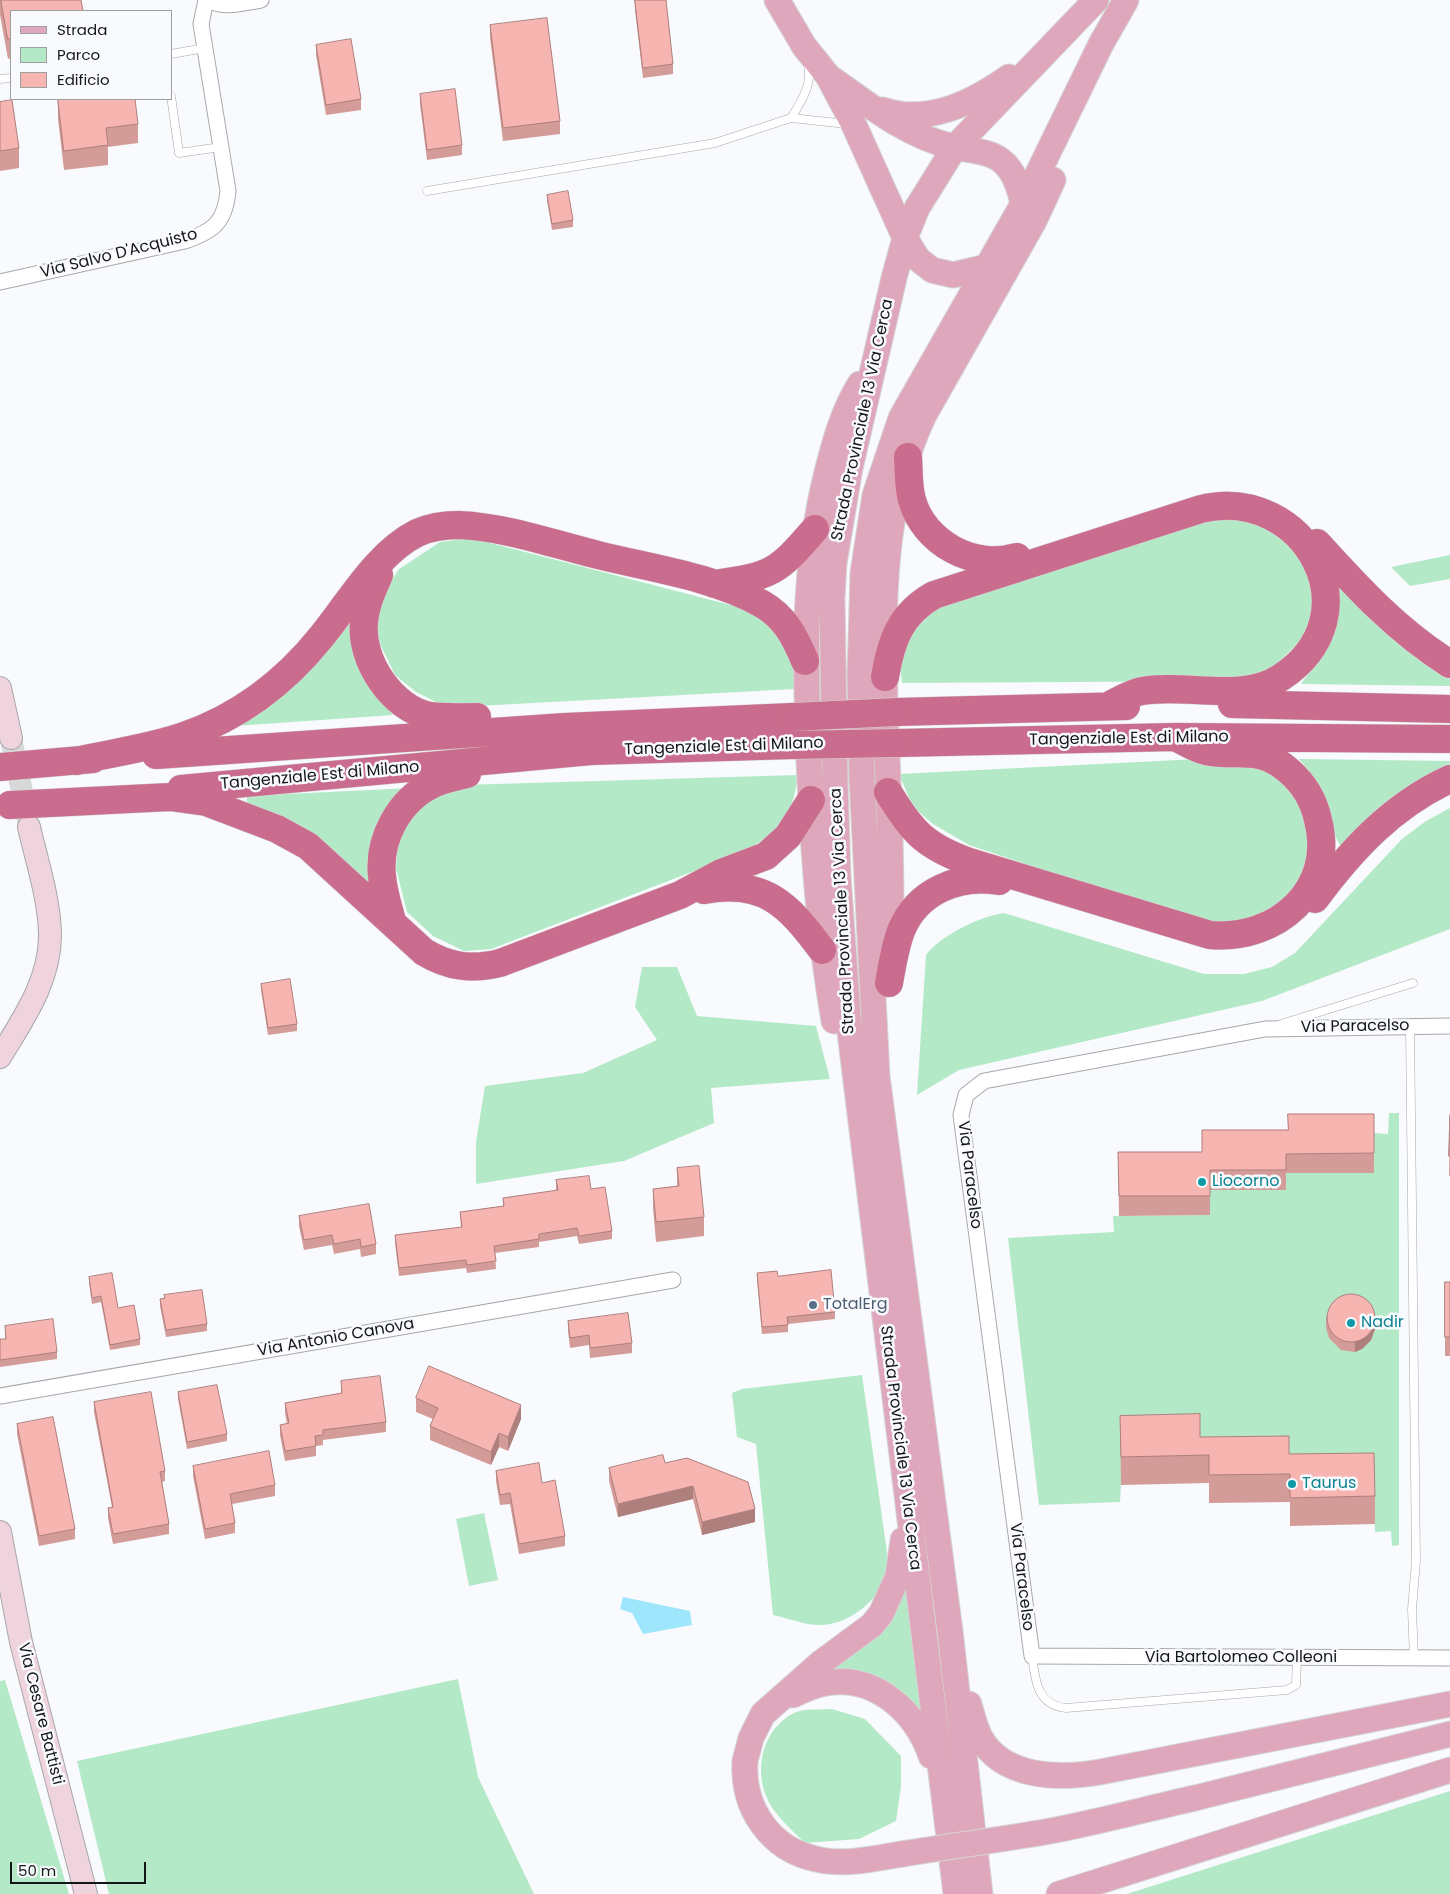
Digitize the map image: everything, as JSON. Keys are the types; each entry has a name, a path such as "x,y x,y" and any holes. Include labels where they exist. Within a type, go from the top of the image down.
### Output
{"highway":[{"path":"908,457 912,500 924,525 942,544 952,550 987,560 1013,558 1214,495 1238,495 1264,501 1290,515 1370,601 1402,632 1450,664"},
{"path":"885,677 891,645 898,629 922,602 934,595 1200,509 1228,505 1255,509 1282,522 1307,545 1316,559 1324,580 1326,606 1322,625 1311,648 1291,671 1272,682 1250,689 1142,691 1108,706"},
{"path":"76,761 184,736 228,716 259,697 275,685 307,654 359,587 388,556 417,533 444,526 492,529 713,584 752,599 773,612 794,634 805,661"},
{"path":"713,584 757,577 778,568 815,529"},
{"path":"388,556 368,601 364,624 364,640 374,668 392,693 414,710 429,716 534,716 565,727"},
{"name":"Tangenziale Est di Milano","path":"0,767 565,727 897,712 1222,704 1450,708"},
{"path":"888,792 913,830 943,851 969,862 1210,935 1247,934 1273,924 1285,916 1307,893 1316,878 1322,846 1320,828 1310,796 1289,771 1267,758 1244,752 1206,751 1175,737"},
{"name":"Tangenziale Est di Milano","path":"5,805 591,751 1175,737 1450,739"},
{"path":"392,921 382,876 383,849 387,834 405,804 434,783 474,772 522,766 591,751"},
{"path":"889,983 898,938 913,911 933,892 964,879 976,878 1003,882 1208,945 1236,946 1263,940 1291,926 1357,847 1378,825 1419,796 1450,779"},
{"path":"5,805 170,797 206,802 277,829 308,846 392,921 408,938 433,957 456,966 474,968 500,963 680,895 721,874 772,852 788,836 811,800"},
{"path":"680,895 733,886 767,894 792,913 822,950"}],"main road":[{"path":"777,0 804,46 828,76 854,125 905,238 918,259 932,270 954,275 987,267"},
{"name":"Strada Provinciale 13 Via Cerca","path":"956,1894 848,1016 838,876 832,598 835,547 842,504 905,238 922,198 955,147 1096,0"},
{"name":"Strada Provinciale 13 Via Cerca","path":"980,1894 950,1631 877,1076 862,780 860,675 863,573 873,507 894,434 909,402 1023,204 1101,44 1126,0"},
{"path":"894,1203 889,1074 891,922 884,603 887,550 892,519 908,457 930,402 1034,221 1118,40 1133,0"},
{"path":"869,105 908,115 935,112 963,105 1009,77 1069,29"},
{"path":"828,76 903,128 955,147 989,154 1004,163 1015,179 1023,204"},
{"path":"864,1153 835,1028 822,950 811,800 805,661 807,605 815,529 839,427 850,401 875,361"},
{"path":"907,1500 898,1576 881,1614 872,1624 822,1662 763,1714 755,1728 745,1761 747,1791 760,1822 786,1847 806,1856 824,1861 860,1859 1013,1838 1195,1798 1450,1734"},
{"path":"950,1631 969,1705 980,1738 992,1752 1010,1765 1043,1775 1071,1776 1100,1772 1450,1704"},
{"path":"773,1705 825,1683 850,1682 876,1690 904,1711 921,1731 932,1756 944,1802"},
{"path":"1412,1745 1450,1740"},
{"path":"1059,1894 1450,1770"}],"street":[{"name":"Via Salvo D'Acquisto","path":"0,282 185,241 204,234 217,225 226,207 228,191 201,24 207,0 216,4 229,5 261,0"},
{"path":"0,688 11,738"},
{"path":"0,1057 30,1007 47,959 50,934 47,909 29,827"},
{"name":"Via Paracelso","path":"1032,1656 961,1115 966,1095 984,1081 1265,1029 1450,1026"},
{"name":"Via Antonio Canova","path":"0,1396 673,1280"},
{"name":"Via Cesare Battisti","path":"0,1532 21,1642 86,1894"},
{"name":"Via Bartolomeo Colleoni","path":"1032,1656 1450,1658"}],"lane":[{"path":"791,118 806,91 810,71 804,46"},
{"path":"172,54 205,48"},
{"path":"172,100 179,153 221,147"},
{"path":"427,190 715,143 791,118 854,125"},
{"path":"1265,1029 1413,983"},
{"path":"1410,1026 1416,1561 1412,1609 1414,1658"},
{"path":"1032,1656 1036,1686 1042,1696 1053,1705 1066,1708 1287,1690 1296,1685 1297,1658"}],"green space":[{"path":"1213,516 1250,516 1300,549 1315,591 1307,635 1275,665 1243,681 902,683 900,656 905,638 917,622 943,605 961,596"},
{"path":"471,538 746,609 775,626 792,658 795,689 458,707 436,702 416,692 395,675 380,644 375,619 386,589 399,569 440,542"},
{"path":"1450,555 1450,579 1410,586 1391,567"},
{"path":"1339,584 1363,612 1390,637 1418,659 1450,679 1450,686 1301,684 1320,658 1338,605"},
{"path":"354,620 378,696 393,715 234,726"},
{"path":"1218,758 1254,762 1290,785 1308,815 1312,866 1274,913 1223,928 1187,918 969,845 933,824 918,811 910,800 899,774"},
{"path":"1299,759 1450,761 1450,767 1343,848 1337,840 1331,816 1320,790 1309,771"},
{"path":"798,775 793,801 784,819 778,827 749,850 491,949 464,951 433,936 407,912 396,868 398,843 408,817 429,798 462,785"},
{"path":"411,788 387,821 374,844 368,869 370,882 365,888 247,806 247,796"},
{"path":"1450,808 1450,929 1262,1001 959,1070 917,1095 926,955 941,941 961,928 984,918 1004,913 1204,974 1244,974 1272,967 1295,953 1402,839 1426,821"},
{"path":"642,967 677,967 697,1016 816,1026 830,1079 711,1088 714,1123 624,1161 476,1184 476,1142 485,1086 583,1073 657,1040 635,1007"},
{"path":"1389,1113 1399,1113 1399,1545 1392,1546 1391,1531 1375,1532 1374,1481 1289,1464 1121,1484 1120,1502 1039,1505 1008,1238 1114,1232 1113,1216 1210,1215 1210,1190 1285,1190 1286,1173 1374,1173 1374,1133 1388,1134"},
{"path":"862,1375 890,1574 871,1601 844,1620 816,1625 773,1615 756,1444 737,1437 732,1393 742,1389"},
{"path":"484,1513 498,1580 469,1586 456,1519"},
{"path":"907,1586 923,1722 827,1676 834,1664"},
{"path":"458,1679 478,1777 534,1894 109,1894 77,1761"},
{"path":"5,1680 69,1894 0,1894 0,1681"},
{"path":"832,1709 865,1719 901,1756 901,1787 896,1821 859,1839 805,1843 783,1821 769,1803 761,1772 764,1749 775,1728 794,1713 802,1710"},
{"path":"1450,1791 1450,1894 1127,1894"}],"water":[{"path":"623,1597 690,1611 692,1625 643,1634 632,1613 620,1609"}],"building":[{"path":"1,0 81,0 83,10 10,10 10,38 8,39"},
{"path":"635,0 666,0 673,64 643,68"},
{"path":"547,18 560,121 503,128 490,25"},
{"path":"351,39 361,99 326,105 316,45"},
{"path":"455,89 462,145 427,150 420,94"},
{"path":"12,100 19,148 0,151 0,102"},
{"path":"58,100 135,100 138,124 106,128 108,145 64,151"},
{"path":"568,191 573,220 552,224 547,195"},
{"path":"290,979 297,1024 268,1028 261,984"},
{"path":"1288,1114 1374,1114 1374,1153 1286,1154 1286,1170 1210,1170 1210,1196 1119,1196 1118,1152 1202,1152 1202,1130 1288,1130"},
{"path":"1450,1115 1450,1156 1449,1156"},
{"path":"699,1166 704,1217 656,1222 653,1189 679,1186 677,1168"},
{"path":"589,1176 591,1189 605,1187 612,1231 579,1236 577,1228 539,1234 539,1239 494,1246 496,1261 467,1265 466,1260 399,1268 395,1235 462,1227 460,1212 504,1206 503,1198 558,1190 556,1180"},
{"path":"369,1204 376,1244 361,1247 360,1239 334,1244 332,1235 304,1240 299,1216"},
{"path":"831,1270 835,1312 787,1317 788,1325 762,1327 757,1273 777,1271 778,1276"},
{"path":"112,1273 118,1308 134,1305 140,1339 110,1345 101,1296 92,1298 89,1277"},
{"path":"1445,1282 1450,1282 1450,1337 1445,1337"},
{"path":"202,1290 207,1324 166,1330 160,1299 165,1298 164,1295"},
{"name":"Nadir","path":"1351,1294 1360,1296 1368,1301 1373,1309 1375,1318 1373,1327 1368,1335 1360,1340 1351,1342 1342,1340 1334,1335 1329,1327 1327,1318 1329,1309 1334,1301 1342,1296"},
{"path":"628,1313 632,1343 590,1348 589,1335 570,1338 568,1321"},
{"path":"53,1319 57,1352 0,1360 0,1339 6,1339 5,1326"},
{"path":"429,1366 521,1405 508,1437 499,1433 491,1452 430,1426 438,1408 416,1398"},
{"path":"380,1376 386,1422 323,1430 323,1435 315,1436 316,1446 285,1451 280,1425 289,1423 285,1403 342,1393 341,1381"},
{"path":"217,1385 227,1434 187,1442 178,1392"},
{"path":"151,1392 165,1471 160,1472 169,1524 113,1534 108,1508 113,1507 94,1402"},
{"path":"1200,1414 1200,1437 1289,1436 1289,1454 1374,1453 1375,1496 1290,1498 1290,1474 1209,1475 1209,1455 1121,1457 1120,1416"},
{"path":"53,1417 75,1529 39,1536 17,1424"},
{"path":"269,1451 275,1485 230,1494 235,1523 205,1529 193,1466"},
{"path":"663,1455 665,1463 687,1458 748,1482 755,1509 702,1522 693,1486 618,1504 609,1468"},
{"path":"539,1463 542,1483 555,1480 565,1536 519,1544 510,1493 500,1495 496,1471"}],"tunnel":[{"path":"11,738 28,821"}],"place":[{"name":"Liocorno","path":"1202,1182"},
{"name":"TotalErg","path":"813,1305"},
{"name":"Nadir","path":"1351,1323"},
{"name":"Taurus","path":"1292,1484"}]}
